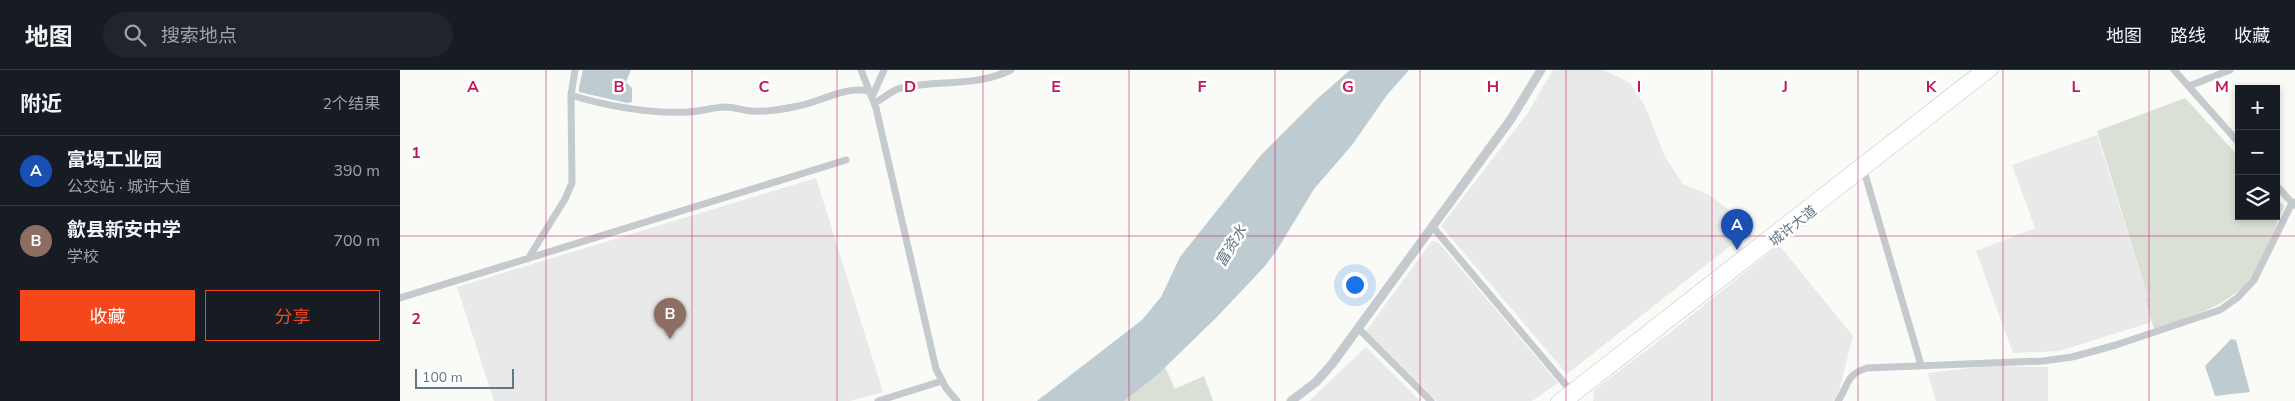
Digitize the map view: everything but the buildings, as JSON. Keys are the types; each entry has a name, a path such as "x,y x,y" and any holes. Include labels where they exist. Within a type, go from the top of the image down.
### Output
{"main road":[{"name":"城许大道","path":"1573,397 1980,70"},
{"name":"城许大道","path":"1556,401 1573,397 1993,70"}],"street":[{"path":"528,258 565,199 572,183 571,95 575,70"},
{"path":"860,70 872,97 932,354 942,381 957,401"},
{"path":"872,97 884,70"},
{"path":"571,95 612,105 664,112 685,112 722,107 750,111 770,111 809,105 852,89 872,97 898,88 923,84 973,82 1011,70"},
{"path":"1291,401 1308,389 1324,373 1511,119 1542,70"},
{"path":"2174,70 2235,138"},
{"path":"2189,86 2230,70"},
{"path":"400,298 846,160"},
{"path":"1864,171 1921,365"},
{"path":"1838,401 1847,381 1858,371 1877,367 2043,361 2072,357 2116,346 2220,310 2243,293 2259,274 2294,204 2280,189"},
{"path":"1432,226 1573,397"},
{"path":"1358,328 1431,401"},
{"path":"878,401 942,381"}],"shaded area":[{"path":"1553,70 1604,70 1630,83 1645,106 1665,157 1683,184 1709,195 1753,228 1567,374 1441,226 1527,114"},
{"path":"2185,98 2235,153 2235,220 2279,220 2256,270 2236,293 2211,308 2154,329 2145,298 2148,297 2097,131"},
{"path":"2097,135 2148,297 2145,298 2152,322 2059,351 2013,353 1976,251 2035,228 2012,165"},
{"path":"816,178 883,392 850,401 494,401 457,287"},
{"path":"2280,202 2284,206 2280,216"},
{"path":"1432,241 1439,243 1558,383 1532,401 1437,401 1366,331"},
{"path":"1779,245 1853,336 1838,395 1833,401 1593,401 1594,390 1672,331"},
{"path":"1366,347 1420,401 1309,401"},
{"path":"1988,366 2048,367 2048,401 1936,401 1928,373"},
{"path":"1165,367 1175,389 1204,376 1213,401 1124,401"}],"water":[{"path":"583,70 631,70 626,82 632,88 632,102 627,103 579,92"},
{"name":"富资水","path":"1350,70 1409,70 1387,95 1352,145 1314,189 1277,250 1265,266 1216,318 1157,375 1124,401 1037,401 1142,320 1161,297 1180,257 1261,155 1317,99"},
{"path":"2231,339 2236,340 2250,392 2215,396 2205,366"}],"place":[{"name":"富堨工业园","path":"1737,250"},
{"name":"歙县新安中学","path":"670,339"}]}
